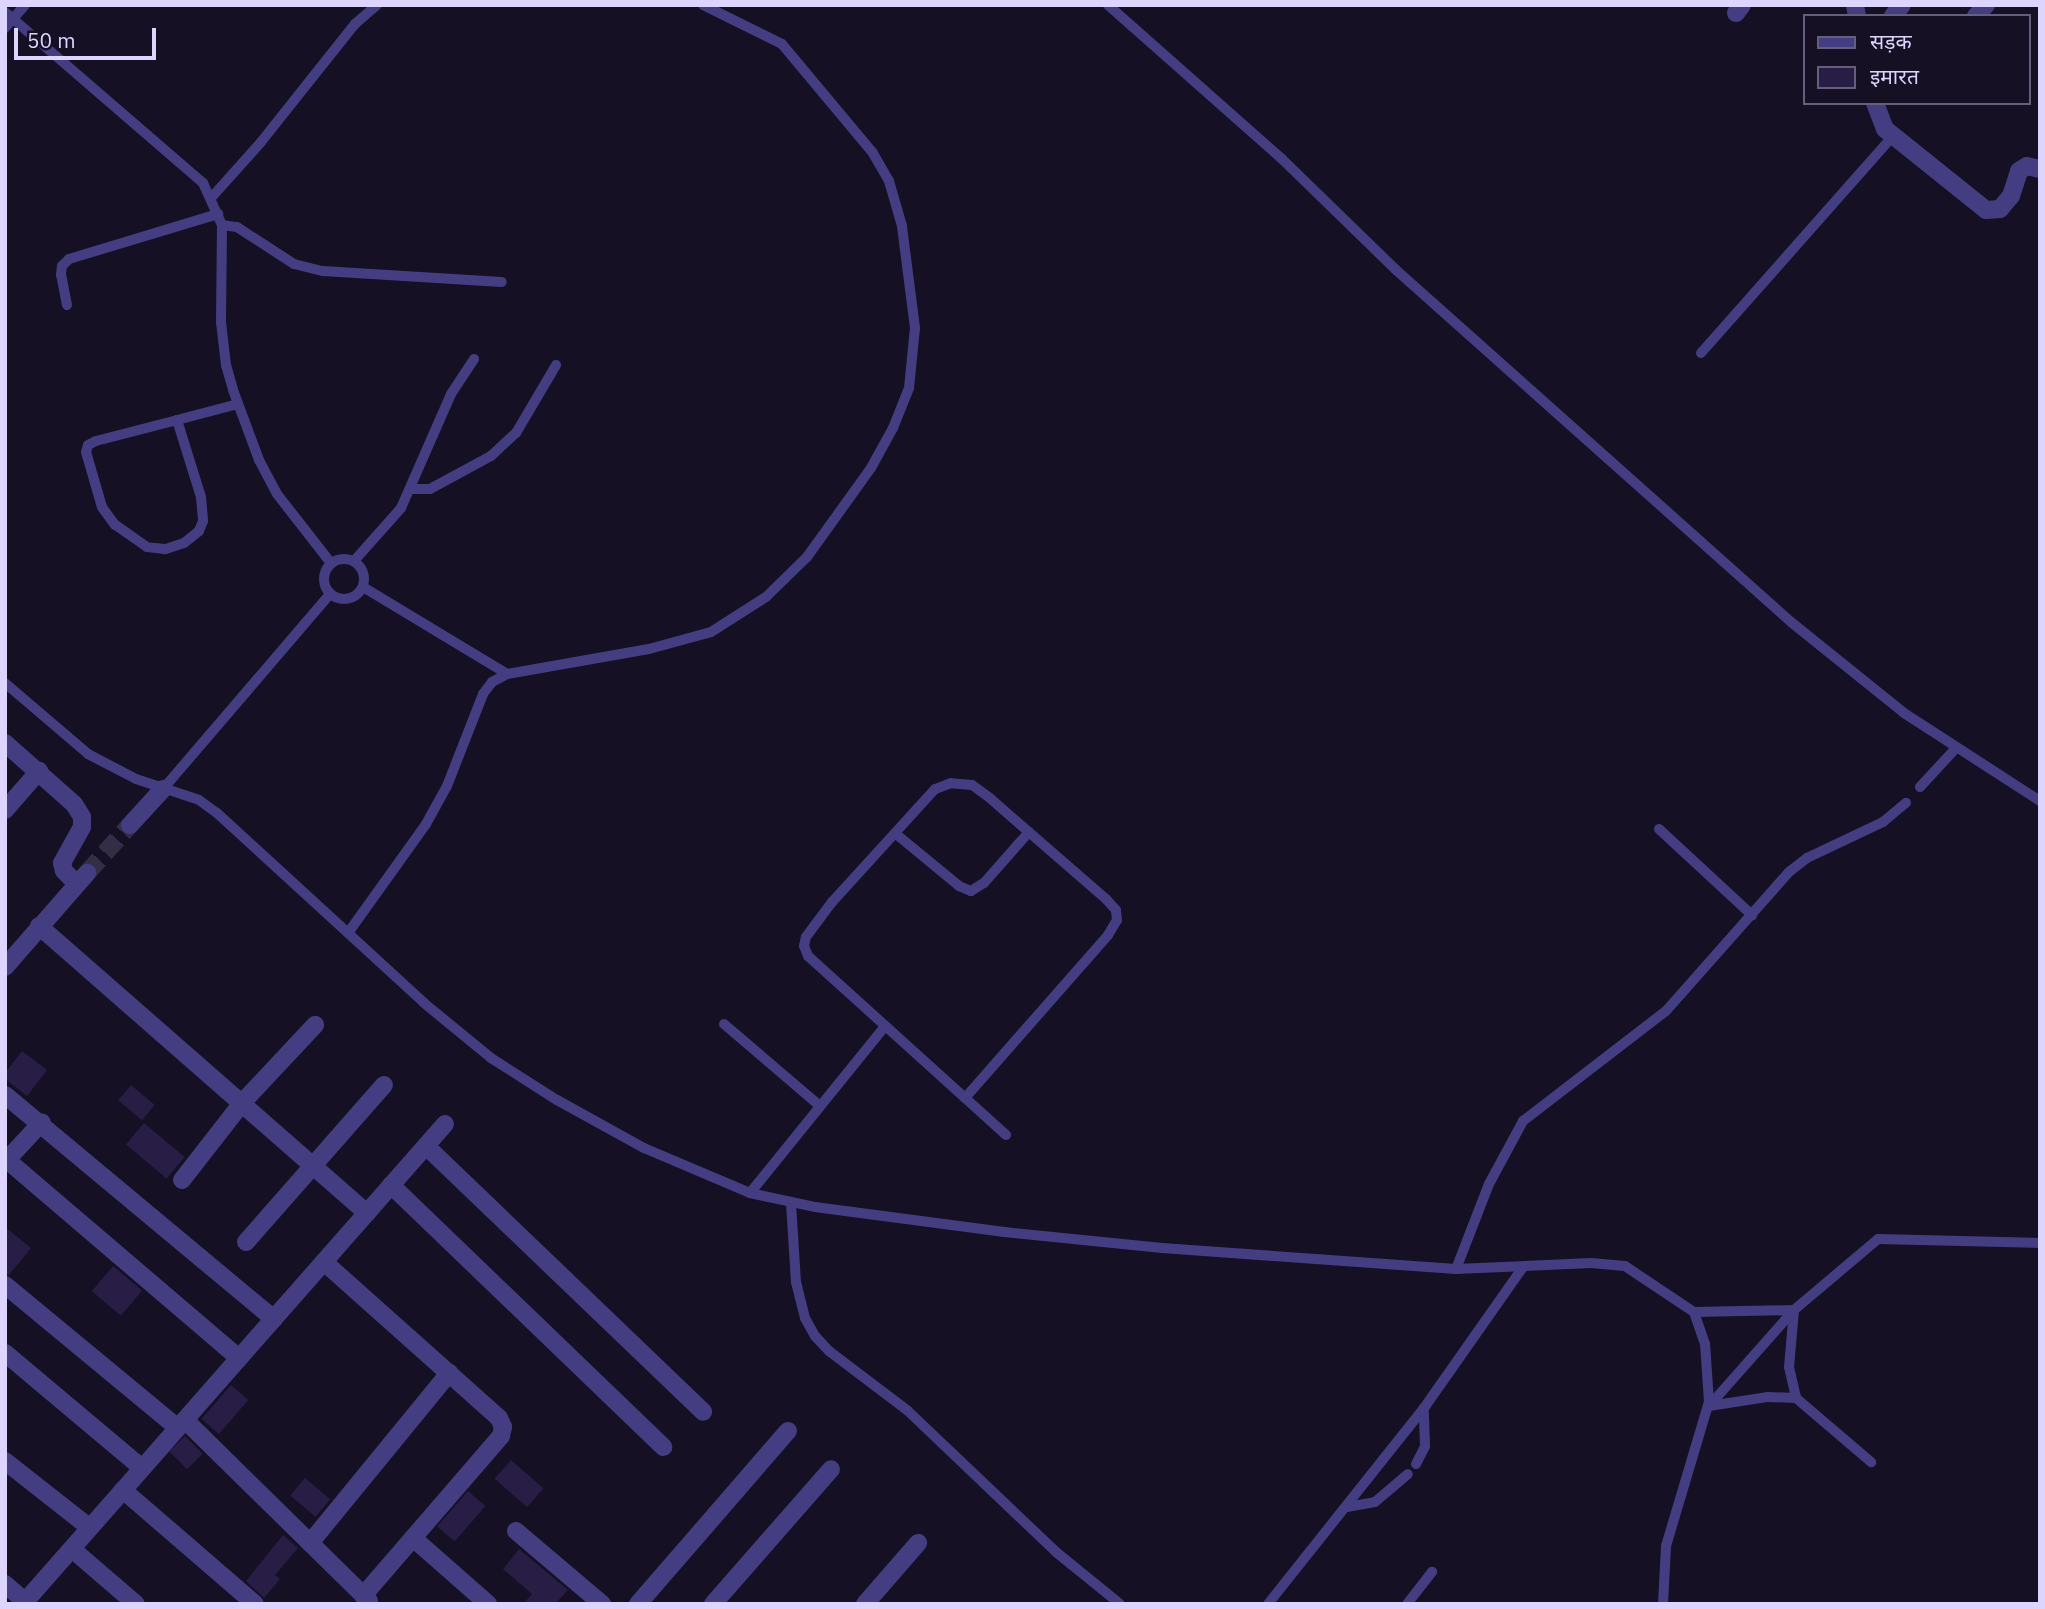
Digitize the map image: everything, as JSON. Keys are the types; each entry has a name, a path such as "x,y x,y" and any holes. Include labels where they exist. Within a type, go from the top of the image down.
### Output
{"street":[{"path":"1881,107 1893,136 1986,210 2000,209 2011,197 2019,171 2027,166 2040,169"},
{"path":"5,743 74,804 82,817 82,827 62,863 64,870 82,878 5,967"},
{"path":"5,810 39,771"},
{"path":"130,825 163,789"},
{"path":"38,926 367,1213"},
{"path":"181,1180 242,1103 315,1024"},
{"path":"246,1242 384,1084"},
{"path":"5,1095 42,1122 274,1319"},
{"path":"42,1122 6,1161 239,1358"},
{"path":"5,1584 26,1603 445,1124"},
{"path":"426,1146 703,1412"},
{"path":"391,1185 663,1447"},
{"path":"5,1285 181,1424 310,1543 367,1600 413,1538 501,1436 503,1427 499,1418 324,1262"},
{"path":"5,1353 142,1468"},
{"path":"310,1543 449,1373"},
{"path":"638,1604 788,1431"},
{"path":"5,1461 90,1528"},
{"path":"713,1604 831,1469"},
{"path":"123,1490 255,1604"},
{"path":"516,1531 602,1604"},
{"path":"413,1538 488,1604"},
{"path":"865,1604 918,1543"},
{"path":"72,1549 136,1604"}],"lane":[{"path":"5,28 9,15 25,5"},
{"path":"211,198 261,142 355,24 377,5"},
{"path":"348,933 426,824 447,786 483,694 492,682 507,674 649,649 711,632 766,597 807,557 871,468 893,428 909,388 915,328 902,226 889,181 873,153 782,44 703,5"},
{"path":"1108,5 1282,159 1405,278 1791,622 1869,687 2040,802"},
{"path":"9,15 203,183 220,219 221,322 226,365 238,404 277,494 331,564"},
{"path":"1701,353 1893,136"},
{"path":"67,305 61,275 62,266 69,259 220,219 294,264 323,271 502,282"},
{"path":"354,561 401,508 412,489 451,394 474,359"},
{"path":"412,489 438,485 491,456 516,433 556,365"},
{"path":"177,420 201,498 203,521 199,531 184,543 165,549 148,547 115,525 102,507 86,452 88,445 96,442 177,420 238,404"},
{"path":"346,559 354,561 363,573 363,587 352,598 337,598 330,594 324,582 331,564 346,559"},
{"path":"363,587 507,674"},
{"path":"163,789 330,594"},
{"path":"5,683 88,754 136,779 199,800 217,813 424,1003 500,1064 556,1100 644,1148 750,1193 791,1203 1004,1232 1162,1248 1456,1269 1591,1262 1625,1266 1693,1312 1794,1310"},
{"path":"1920,787 1956,748"},
{"path":"965,1098 1108,936 1117,920 1116,910 1106,899 1029,832 972,785 951,783 935,789 832,902 806,937 804,946 808,956 885,1026 1006,1135"},
{"path":"1456,1269 1489,1184 1523,1121 1666,1012 1789,872 1808,858 1883,822 1906,803"},
{"path":"1660,830 1752,915"},
{"path":"896,834 960,886 971,891 984,883 1029,832"},
{"path":"724,1024 820,1106"},
{"path":"750,1193 885,1026"},
{"path":"791,1203 796,1282 805,1318 815,1336 829,1351 908,1411 1056,1552 1120,1604"},
{"path":"1709,1406 1794,1310 1878,1239 2040,1242"},
{"path":"1268,1604 1424,1408 1523,1267"},
{"path":"1794,1310 1789,1367 1796,1398 1871,1462"},
{"path":"1663,1604 1666,1546 1709,1406 1705,1344 1693,1312"},
{"path":"1709,1406 1768,1397 1796,1398"},
{"path":"1416,1464 1425,1446 1424,1408"},
{"path":"1347,1507 1374,1502 1408,1474"},
{"path":"1407,1604 1432,1572"}],"building":[{"path":"22,1051 47,1070 27,1096 5,1079 5,1073"},
{"path":"131,1085 155,1105 142,1120 118,1100"},
{"path":"144,1123 185,1157 167,1179 126,1144"},
{"path":"5,1227 31,1248 9,1275 5,1274"},
{"path":"113,1266 142,1290 121,1316 92,1291"},
{"path":"231,1385 248,1400 219,1434 201,1419"},
{"path":"185,1436 203,1454 187,1469 169,1452"},
{"path":"511,1460 543,1488 527,1507 495,1479"},
{"path":"305,1478 330,1499 315,1517 290,1496"},
{"path":"468,1491 485,1506 455,1542 437,1526"},
{"path":"283,1535 298,1548 275,1575 280,1579 264,1598 246,1581"},
{"path":"519,1549 568,1590 555,1604 523,1604 532,1594 503,1569"}],"tunnel":[{"path":"87,873 130,825"}]}
